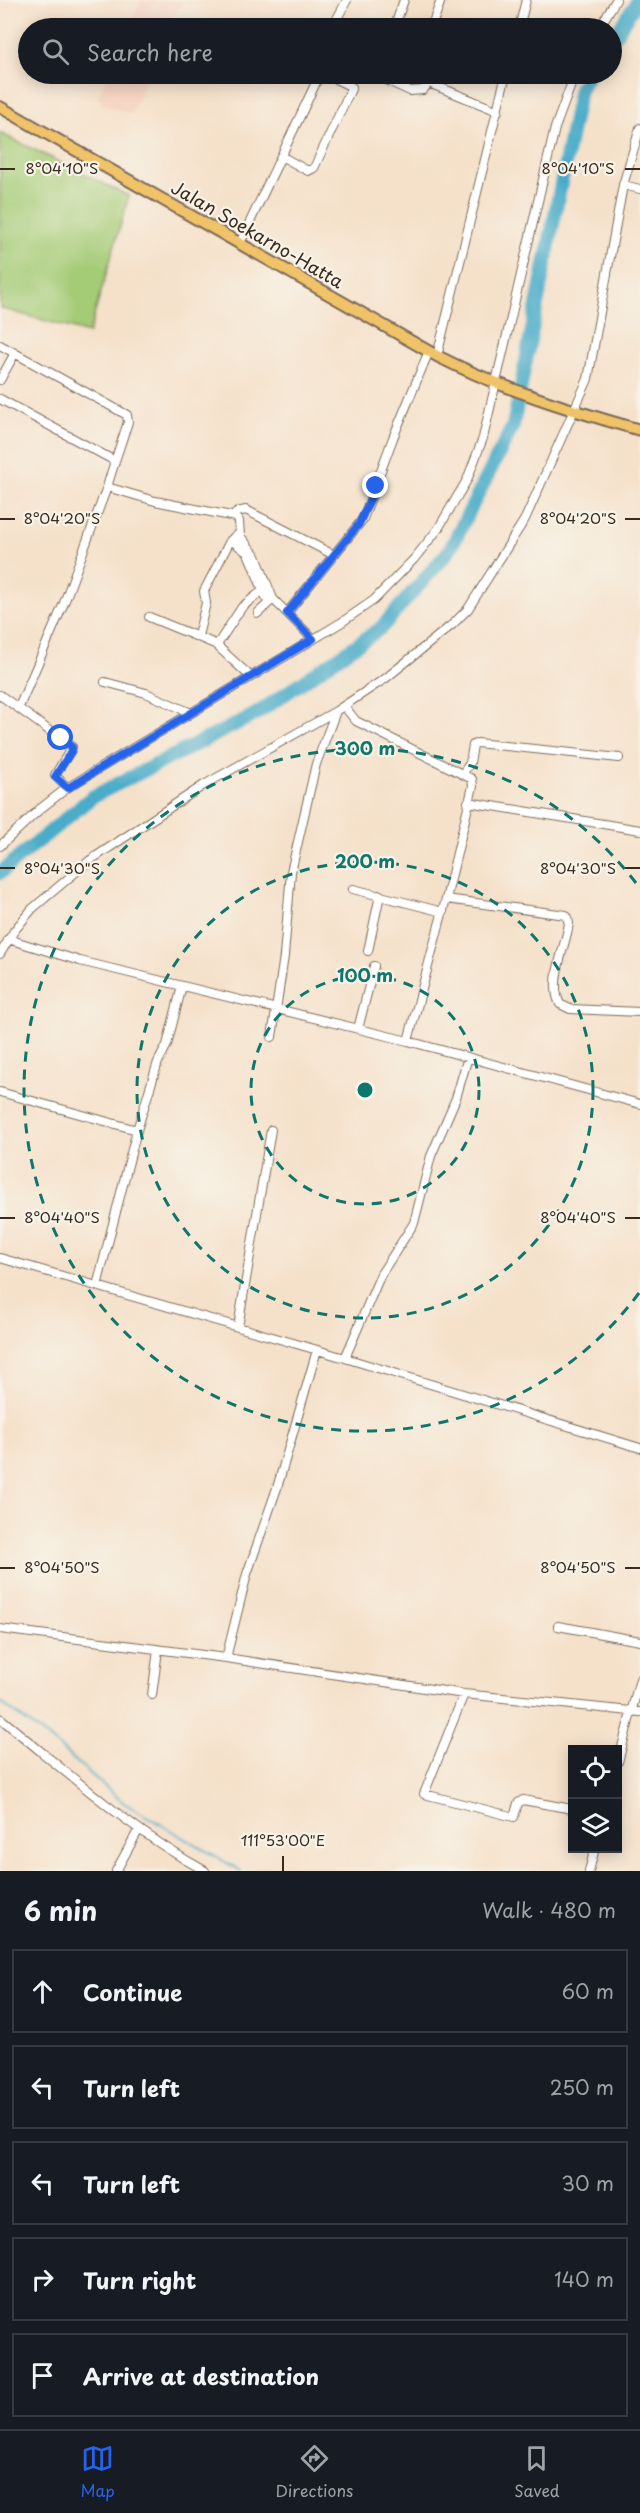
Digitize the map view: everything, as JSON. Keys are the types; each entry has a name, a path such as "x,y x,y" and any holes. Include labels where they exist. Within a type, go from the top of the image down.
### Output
{"highway":[{"name":"Jalan Soekarno-Hatta","path":"0,107 433,354 499,385 573,411 640,430"}],"street":[{"path":"337,18 347,0"},
{"path":"398,18 404,0"},
{"path":"434,18 441,0"},
{"path":"522,18 526,0"},
{"path":"604,18 616,0"},
{"path":"240,243 315,84"},
{"path":"281,156 308,171 314,168 352,87 346,84"},
{"path":"396,84 414,92 423,90 428,84"},
{"path":"431,84 498,111"},
{"path":"287,613 359,524 393,438 433,354 504,84"},
{"path":"0,846 40,809 68,788 374,600 429,542 475,463 499,385 555,128 571,84"},
{"path":"0,954 32,909 102,851 204,785 340,708 395,672 468,609 525,519 588,379 623,185 640,128"},
{"path":"623,185 640,189"},
{"path":"0,345 127,415 128,422 107,487 64,603 19,706"},
{"path":"0,380 15,353"},
{"path":"0,399 115,461"},
{"path":"107,487 155,501 234,516 239,521 240,536 256,556 264,588"},
{"path":"234,516 237,512 246,510 334,555"},
{"path":"198,636 206,603 204,591 231,540 240,536"},
{"path":"231,540 248,553 271,600 313,639"},
{"path":"217,645 242,607 264,588"},
{"path":"258,613 271,600"},
{"path":"149,617 217,645 251,677"},
{"path":"105,682 146,693 191,713"},
{"path":"0,695 19,706 72,747 55,775 68,788"},
{"path":"340,708 356,721 463,773 473,781 446,899 408,1041"},
{"path":"272,1037 284,956 291,872 316,764 340,708"},
{"path":"463,773 470,763 473,745 477,743 619,758"},
{"path":"468,802 640,830"},
{"path":"353,889 442,912"},
{"path":"368,951 380,896"},
{"path":"446,899 564,914 568,917 569,923 558,970 557,994 560,1004 570,1008 640,1012"},
{"path":"9,939 80,961 408,1041 640,1104"},
{"path":"358,1029 374,966"},
{"path":"97,1286 137,1130 158,1062 166,1045 182,986"},
{"path":"345,1358 381,1274 414,1223 428,1166 456,1098 468,1057"},
{"path":"0,1092 137,1130"},
{"path":"238,1327 271,1130"},
{"path":"0,1258 345,1358 640,1448"},
{"path":"226,1658 247,1574 278,1488 318,1350"},
{"path":"558,1626 640,1641"},
{"path":"0,1629 226,1658 464,1694 640,1712"},
{"path":"152,1695 158,1650"},
{"path":"622,1745 640,1679"},
{"path":"464,1694 424,1794 514,1817 520,1801 568,1808"},
{"path":"0,1718 139,1830 205,1871"},
{"path":"116,1871 139,1830"},
{"path":"589,1871 594,1853"}],"shaded area":[{"path":"141,0 182,0 174,18 133,18"},
{"path":"103,84 144,84 131,114 101,103 102,101 97,98"}],"green space":[{"path":"0,133 129,196 89,333 0,308"}],"waterway":[{"path":"622,25 638,0"},
{"path":"0,873 92,797 256,714 381,628 449,551 513,426 583,84"},
{"path":"0,1702 49,1738 124,1803 241,1871"}],"route":[{"path":"61,738 72,747 72,750 55,777 68,788 313,639 287,613 359,524 376,486"}]}
